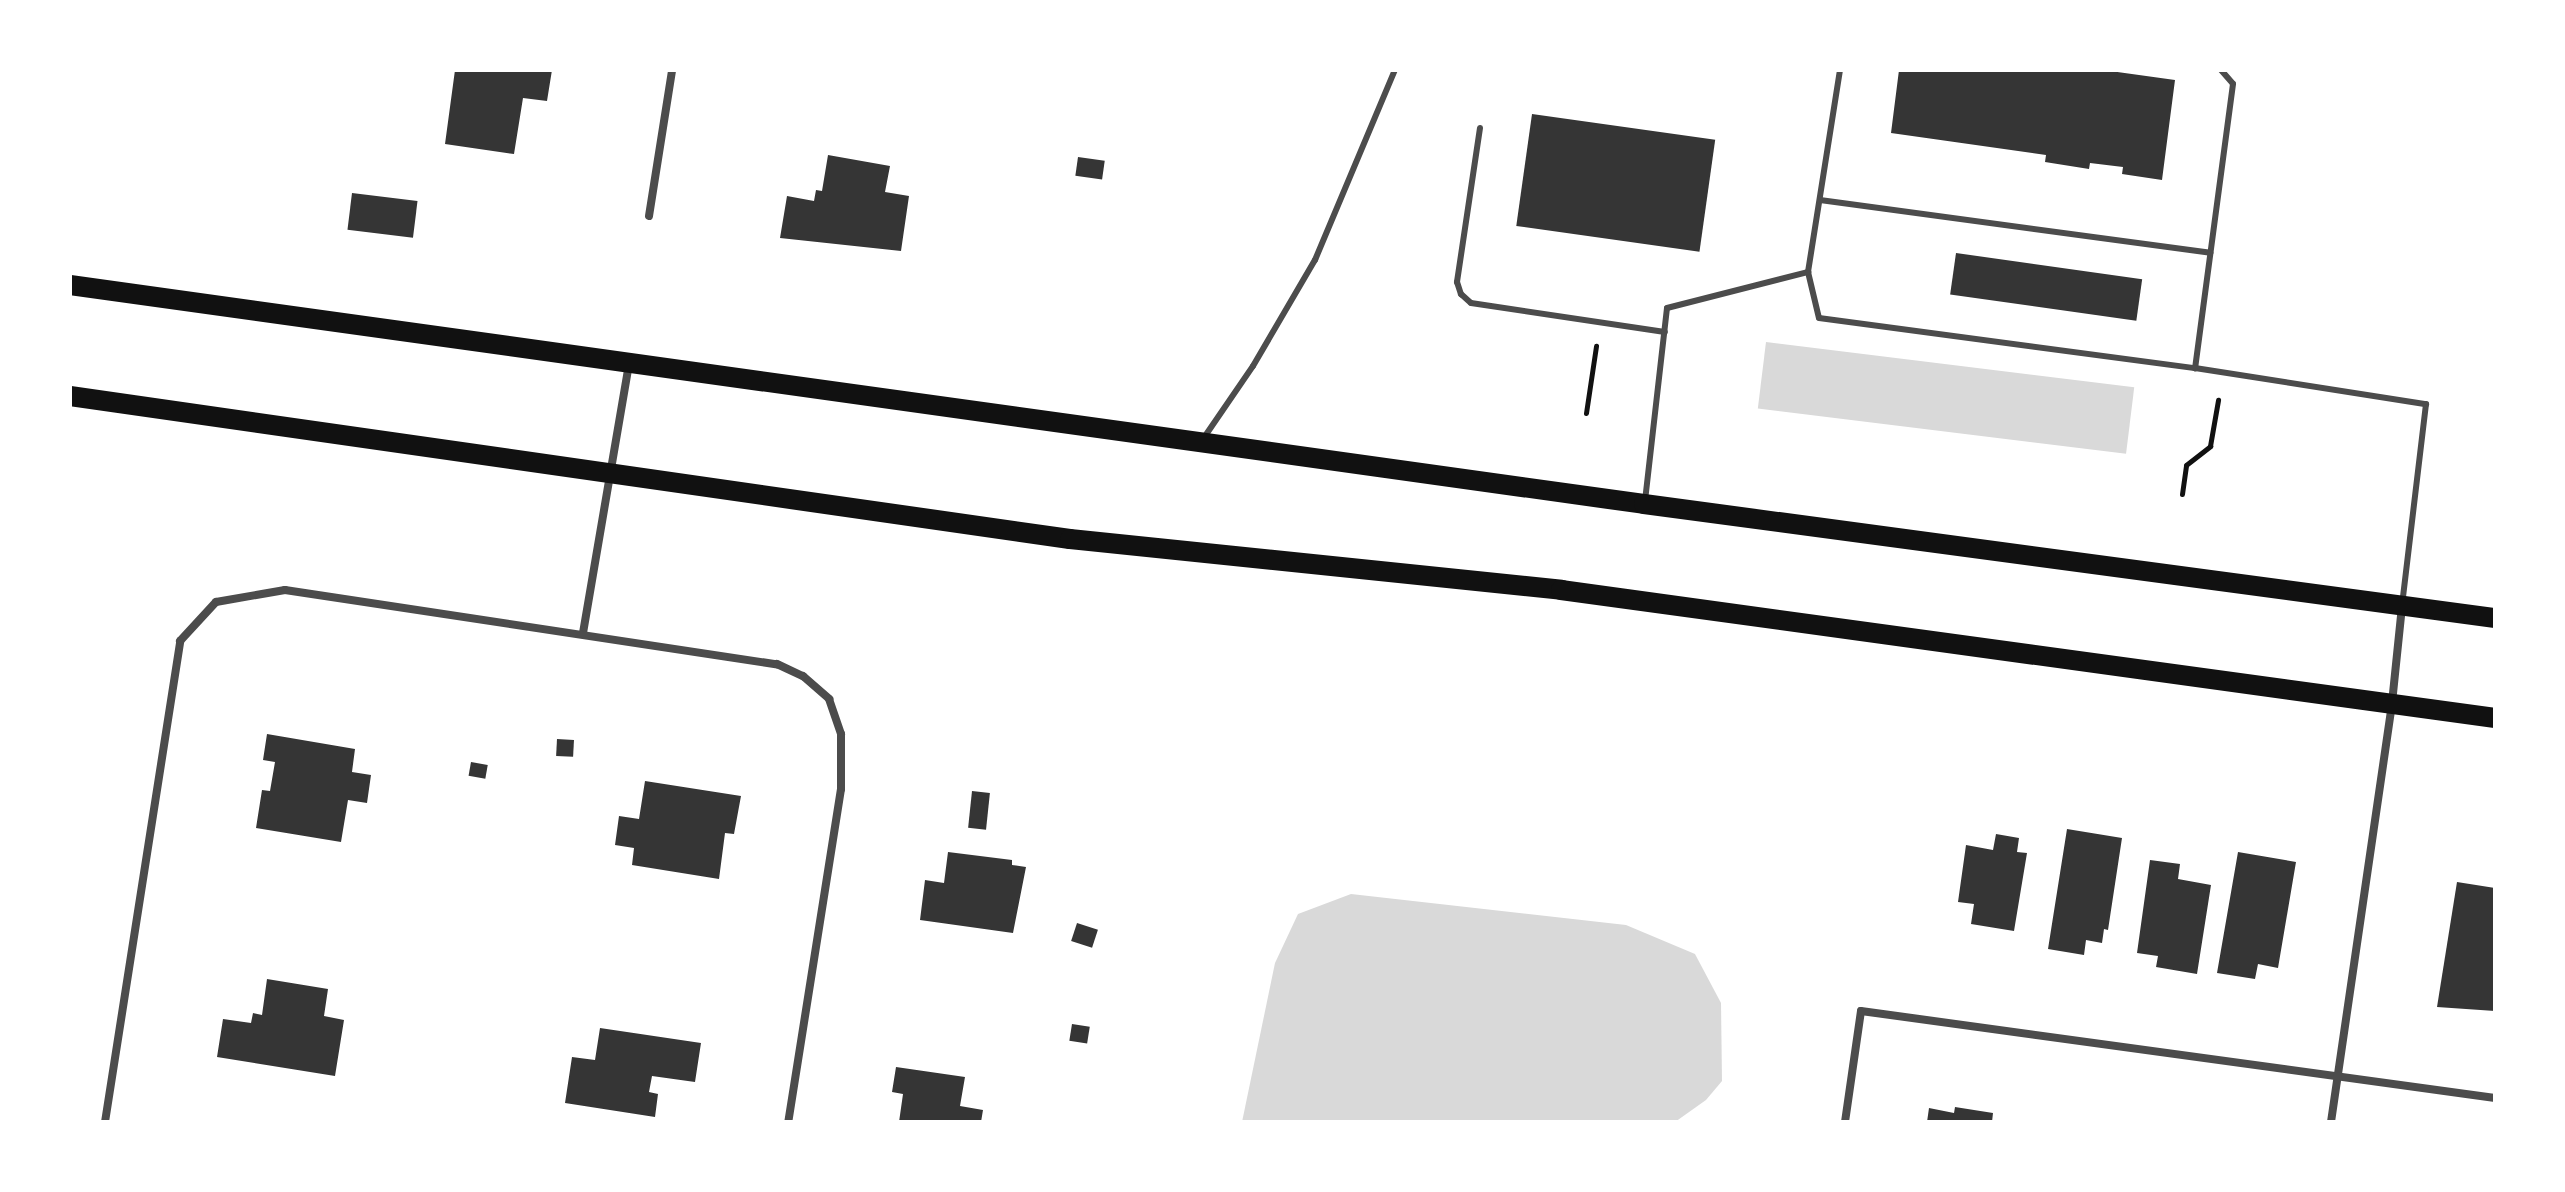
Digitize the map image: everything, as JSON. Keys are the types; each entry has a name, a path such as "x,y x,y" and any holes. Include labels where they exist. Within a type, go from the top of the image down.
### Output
{"main road":[{"path":"70,285 1644,504 2495,618"},
{"path":"70,396 1070,539 1561,590 2495,718"}],"street":[{"path":"649,216 672,70"},
{"path":"583,633 630,362"},
{"path":"105,1122 180,641 216,602 285,590 777,664 803,676 829,699 841,734 841,789 788,1122"},
{"path":"2331,1122 2392,703 2402,606"},
{"path":"1845,1122 1861,1011 2495,1098"}],"lane":[{"path":"1201,442 1253,366 1315,260 1395,70"},
{"path":"1840,70 1808,272 1819,318 2195,368 2426,404 2402,606"},
{"path":"2195,368 2233,84 2221,70"},
{"path":"1480,128 1457,282 1461,294 1471,303 1665,332"},
{"path":"1820,200 2210,253"},
{"path":"1644,504 1667,308 1808,272"}],"path":[{"path":"1586,413 1596,346"},
{"path":"2182,494 2186,465 2210,446 2218,400"}],"shaded area":[{"path":"1766,342 2134,387 2126,454 1758,409"},
{"path":"1351,894 1626,925 1695,954 1721,1003 1722,1081 1706,1100 1675,1122 1242,1122 1275,963 1298,914"}],"building":[{"path":"455,70 552,70 547,101 523,98 514,154 445,144"},
{"path":"1899,70 2103,70 2175,80 2162,180 2122,174 2123,167 2090,163 2089,169 2045,162 2046,155 1891,133"},
{"path":"1532,114 1715,140 1699,252 1516,226"},
{"path":"828,155 890,166 885,192 909,196 901,251 780,238 787,196 814,201 816,190 822,191"},
{"path":"1078,157 1105,161 1102,180 1075,176"},
{"path":"352,193 418,201 413,238 347,230"},
{"path":"1956,253 2142,279 2136,321 1950,295"},
{"path":"267,734 355,749 352,772 371,775 367,803 348,800 341,842 256,828 262,790 270,791 275,762 263,760"},
{"path":"557,739 574,740 573,757 556,756"},
{"path":"471,762 488,765 485,779 469,776"},
{"path":"645,781 741,796 734,834 725,833 719,879 632,865 634,848 615,845 619,816 639,819"},
{"path":"972,791 990,793 986,830 968,828"},
{"path":"2067,829 2122,838 2108,930 2104,929 2102,943 2086,940 2084,955 2048,949"},
{"path":"1996,834 2019,838 2017,852 2027,853 2014,931 1971,924 1974,904 1958,902 1966,845 1993,850"},
{"path":"948,852 1012,860 1012,865 1026,867 1013,933 920,920 925,880 944,883"},
{"path":"2238,852 2296,862 2278,968 2258,964 2255,979 2217,973"},
{"path":"2150,860 2180,864 2178,879 2211,885 2197,974 2156,967 2158,956 2137,953"},
{"path":"2457,882 2495,888 2495,1011 2437,1007"},
{"path":"1077,923 1098,930 1092,948 1071,941"},
{"path":"267,979 328,989 324,1016 344,1020 335,1076 217,1057 223,1019 251,1023 253,1013 262,1015"},
{"path":"1072,1024 1090,1027 1087,1044 1069,1041"},
{"path":"600,1028 701,1043 695,1082 652,1076 649,1092 658,1094 655,1117 565,1103 572,1057 595,1060"},
{"path":"896,1067 965,1077 960,1106 983,1110 981,1122 899,1122 903,1094 892,1092"},
{"path":"1955,1107 1993,1113 1992,1122 1927,1122 1929,1108 1954,1113"}]}
